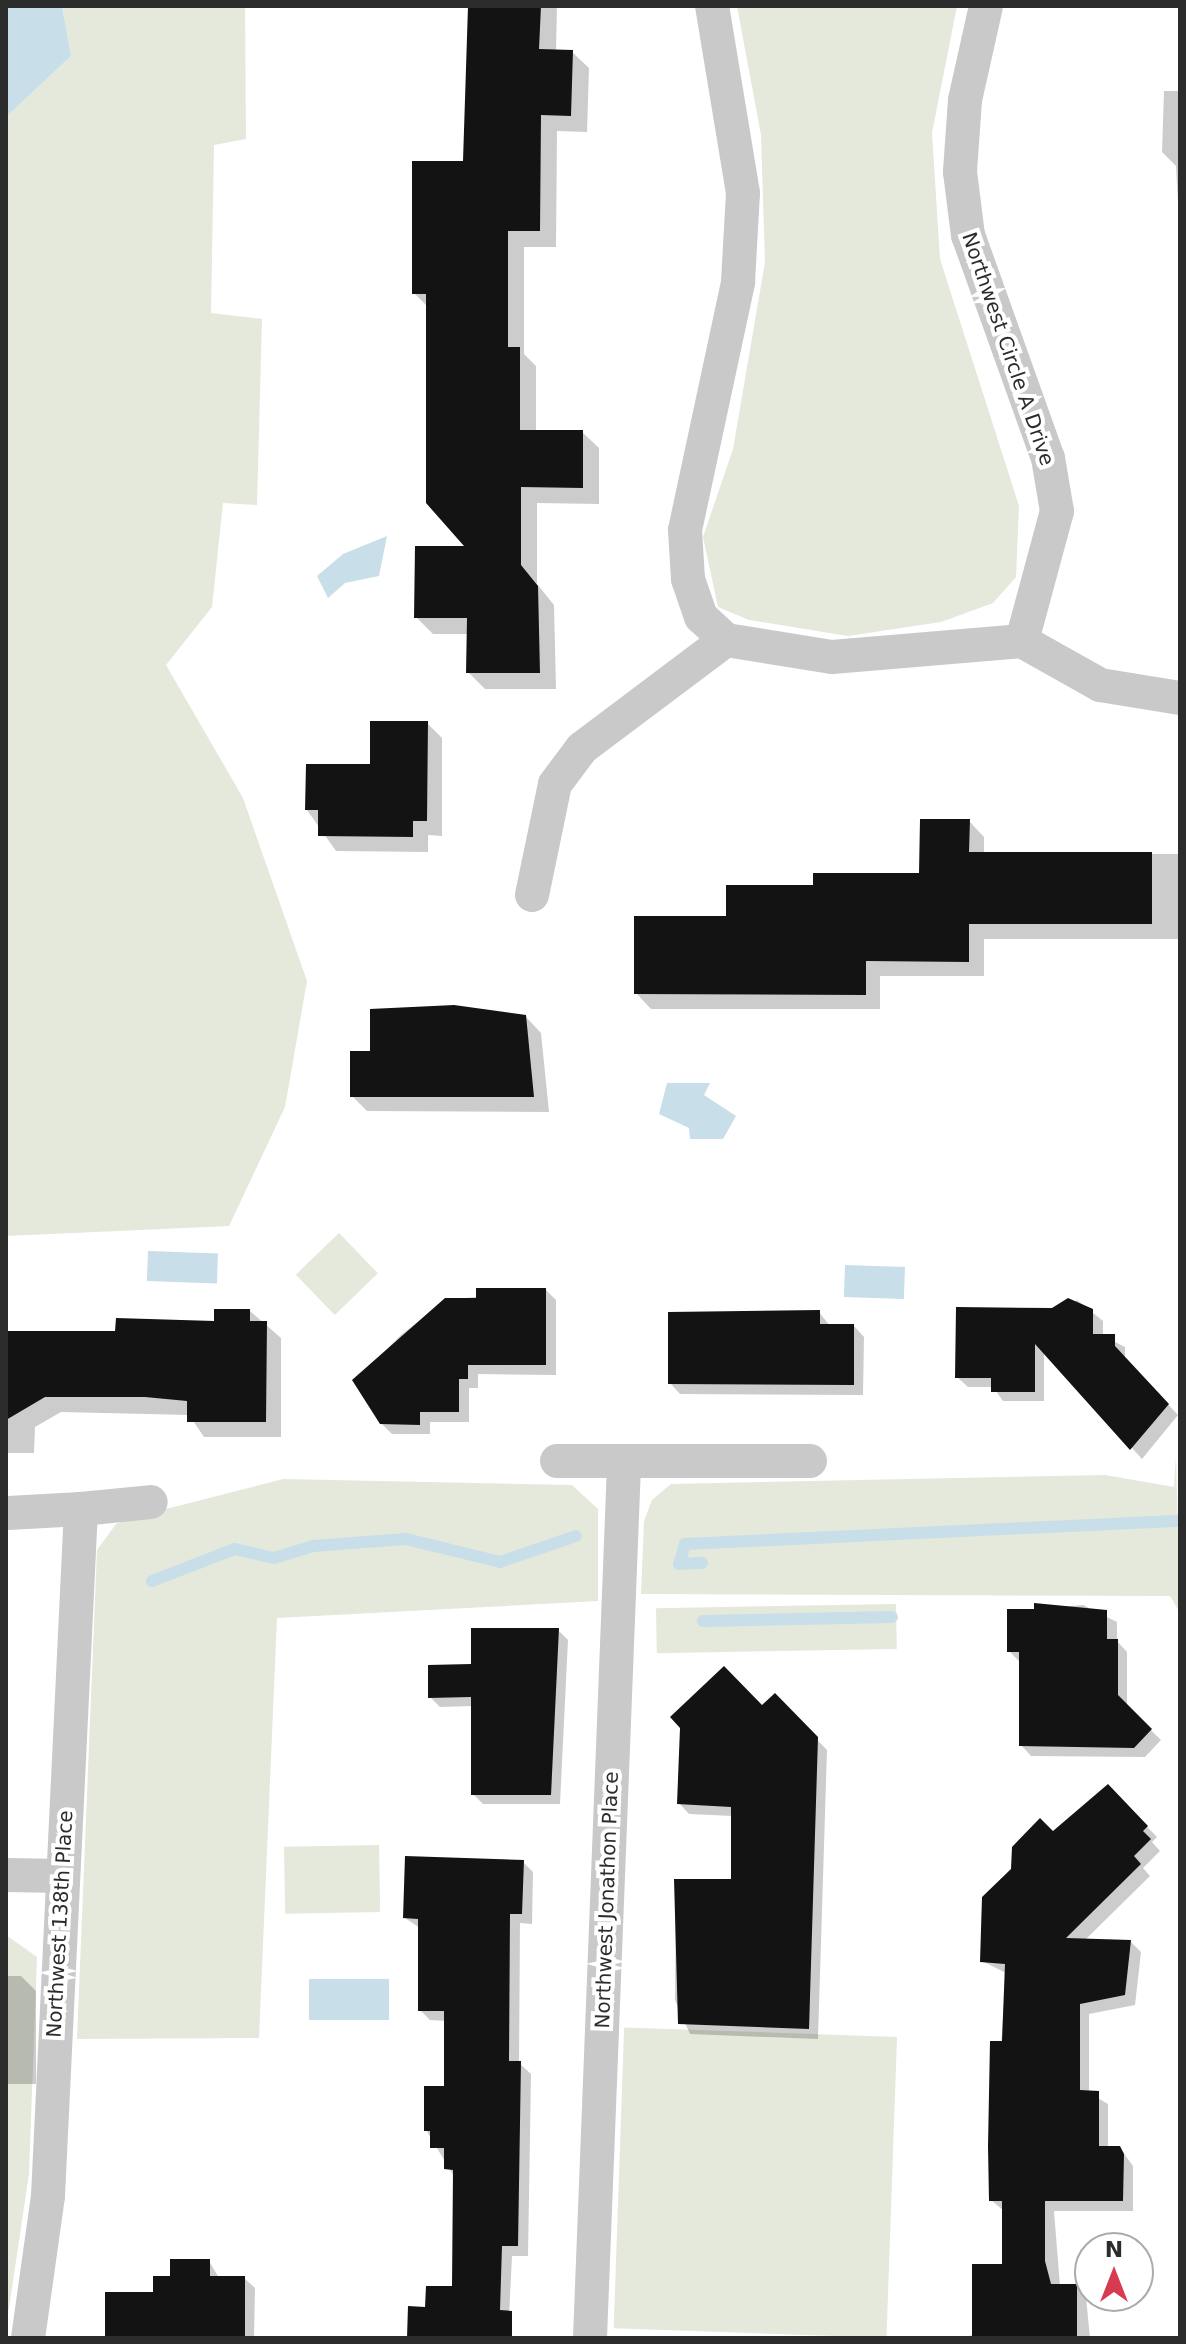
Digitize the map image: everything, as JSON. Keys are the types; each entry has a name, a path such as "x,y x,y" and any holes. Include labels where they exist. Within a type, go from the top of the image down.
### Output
{"street":[{"path":"712,6 743,193 736,296 685,530 688,579 701,617 726,640 832,657 1022,641 1100,685 1180,698"},
{"name":"Northwest Circle A Drive","path":"986,6 965,100 960,172 968,235 1048,458 1057,511 1022,641"},
{"path":"532,895 555,784 582,748 726,640"},
{"path":"557,1461 810,1461"},
{"name":"Northwest Jonathon Place","path":"590,2338 624,1463"},
{"path":"8,1513 151,1502"},
{"name":"Northwest 138th Place","path":"28,2338 48,2196 81,1509"},
{"path":"6,1875 62,1876"}],"shaded area":[{"path":"62,6 245,6 246,139 214,145 211,313 262,319 257,505 223,503 212,607 166,665 243,798 307,981 285,1107 229,1226 6,1236 6,117 71,56"},
{"path":"737,6 957,6 932,133 940,259 1019,506 1016,577 993,603 941,622 848,636 749,620 718,607 703,537 733,449 765,262 761,135"},
{"path":"339,1233 378,1273 335,1315 296,1275"},
{"path":"1176,1456 1180,1613 1170,1596 641,1594 644,1521 652,1500 671,1484 1105,1475 1174,1487"},
{"path":"283,1479 572,1485 598,1509 598,1601 277,1618 259,2038 77,2039 97,1550 116,1524 131,1518"},
{"path":"896,1604 897,1649 657,1653 656,1608"},
{"path":"379,1845 380,1912 285,1914 284,1847"},
{"path":"6,1935 37,1957 29,2174 6,2328"},
{"path":"624,2027 897,2037 886,2338 614,2328"}],"water":[{"path":"6,6 62,6 71,56 6,117"},
{"path":"387,536 379,576 345,583 328,598 317,576 343,554"},
{"path":"667,1083 710,1083 704,1095 736,1116 723,1139 690,1139 689,1128 659,1114"},
{"path":"148,1251 218,1253 217,1283 147,1281"},
{"path":"845,1265 905,1267 904,1299 844,1297"},
{"path":"309,1979 389,1979 389,2020 309,2020"}],"building":[{"path":"468,6 541,6 539,49 573,50 571,116 541,115 540,231 508,231 508,347 520,347 520,430 583,430 583,488 521,487 521,565 538,586 540,673 466,673 467,618 414,618 415,546 464,546 426,503 426,294 412,294 412,161 463,161"},
{"path":"370,721 428,721 427,821 413,821 413,837 318,836 318,810 305,810 306,764 370,764"},
{"path":"920,819 970,819 969,852 1152,852 1152,924 969,924 969,962 866,961 866,995 634,994 634,916 726,916 726,885 813,885 813,873 919,873"},
{"path":"454,1005 526,1015 534,1097 350,1097 350,1051 370,1051 370,1009"},
{"path":"476,1288 546,1288 546,1365 468,1365 468,1379 459,1379 459,1412 420,1412 420,1425 380,1424 352,1380 445,1298 476,1298"},
{"path":"1068,1298 1093,1309 1093,1334 1115,1334 1115,1346 1169,1404 1130,1450 1035,1344 1035,1392 991,1392 991,1378 955,1378 956,1307 1052,1308"},
{"path":"214,1309 250,1309 250,1321 267,1321 266,1422 187,1422 187,1401 145,1397 45,1397 6,1420 6,1331 115,1331 116,1318 214,1321"},
{"path":"820,1310 820,1324 854,1324 854,1385 668,1384 668,1312"},
{"path":"1034,1603 1107,1610 1107,1639 1118,1639 1118,1695 1152,1729 1134,1748 1019,1746 1019,1652 1007,1652 1007,1609 1034,1609"},
{"path":"471,1628 559,1628 551,1795 471,1795 471,1697 428,1698 428,1665 471,1664"},
{"path":"724,1666 762,1705 775,1693 818,1737 809,2029 678,2024 674,1879 731,1879 731,1807 677,1804 680,1728 670,1717"},
{"path":"1108,1784 1148,1826 1143,1831 1151,1839 1134,1856 1141,1864 1066,1938 1131,1940 1125,1995 1080,2004 1080,2090 1099,2091 1099,2146 1120,2146 1124,2154 1123,2201 1045,2201 1045,2261 1051,2284 1074,2284 1077,2338 972,2338 972,2264 1002,2264 1002,2201 989,2201 988,2146 990,2041 1002,2041 1005,1964 980,1962 982,1897 1011,1869 1012,1847 1040,1818 1053,1831"},
{"path":"405,1856 524,1860 522,1914 510,1914 509,2061 521,2061 518,2246 502,2246 500,2310 512,2311 512,2338 407,2338 408,2306 425,2307 426,2286 452,2286 453,2170 444,2169 444,2148 430,2148 430,2131 424,2131 424,2086 444,2086 444,2011 418,2011 418,1919 403,1918"},
{"path":"170,2259 210,2259 210,2276 245,2276 245,2338 105,2338 105,2292 153,2292 153,2276 170,2276"}],"waterway":[{"path":"702,1563 679,1564 685,1544 1180,1521"},
{"path":"152,1581 235,1549 274,1558 313,1546 406,1539 500,1562 576,1536"},
{"path":"703,1621 892,1617"}]}
